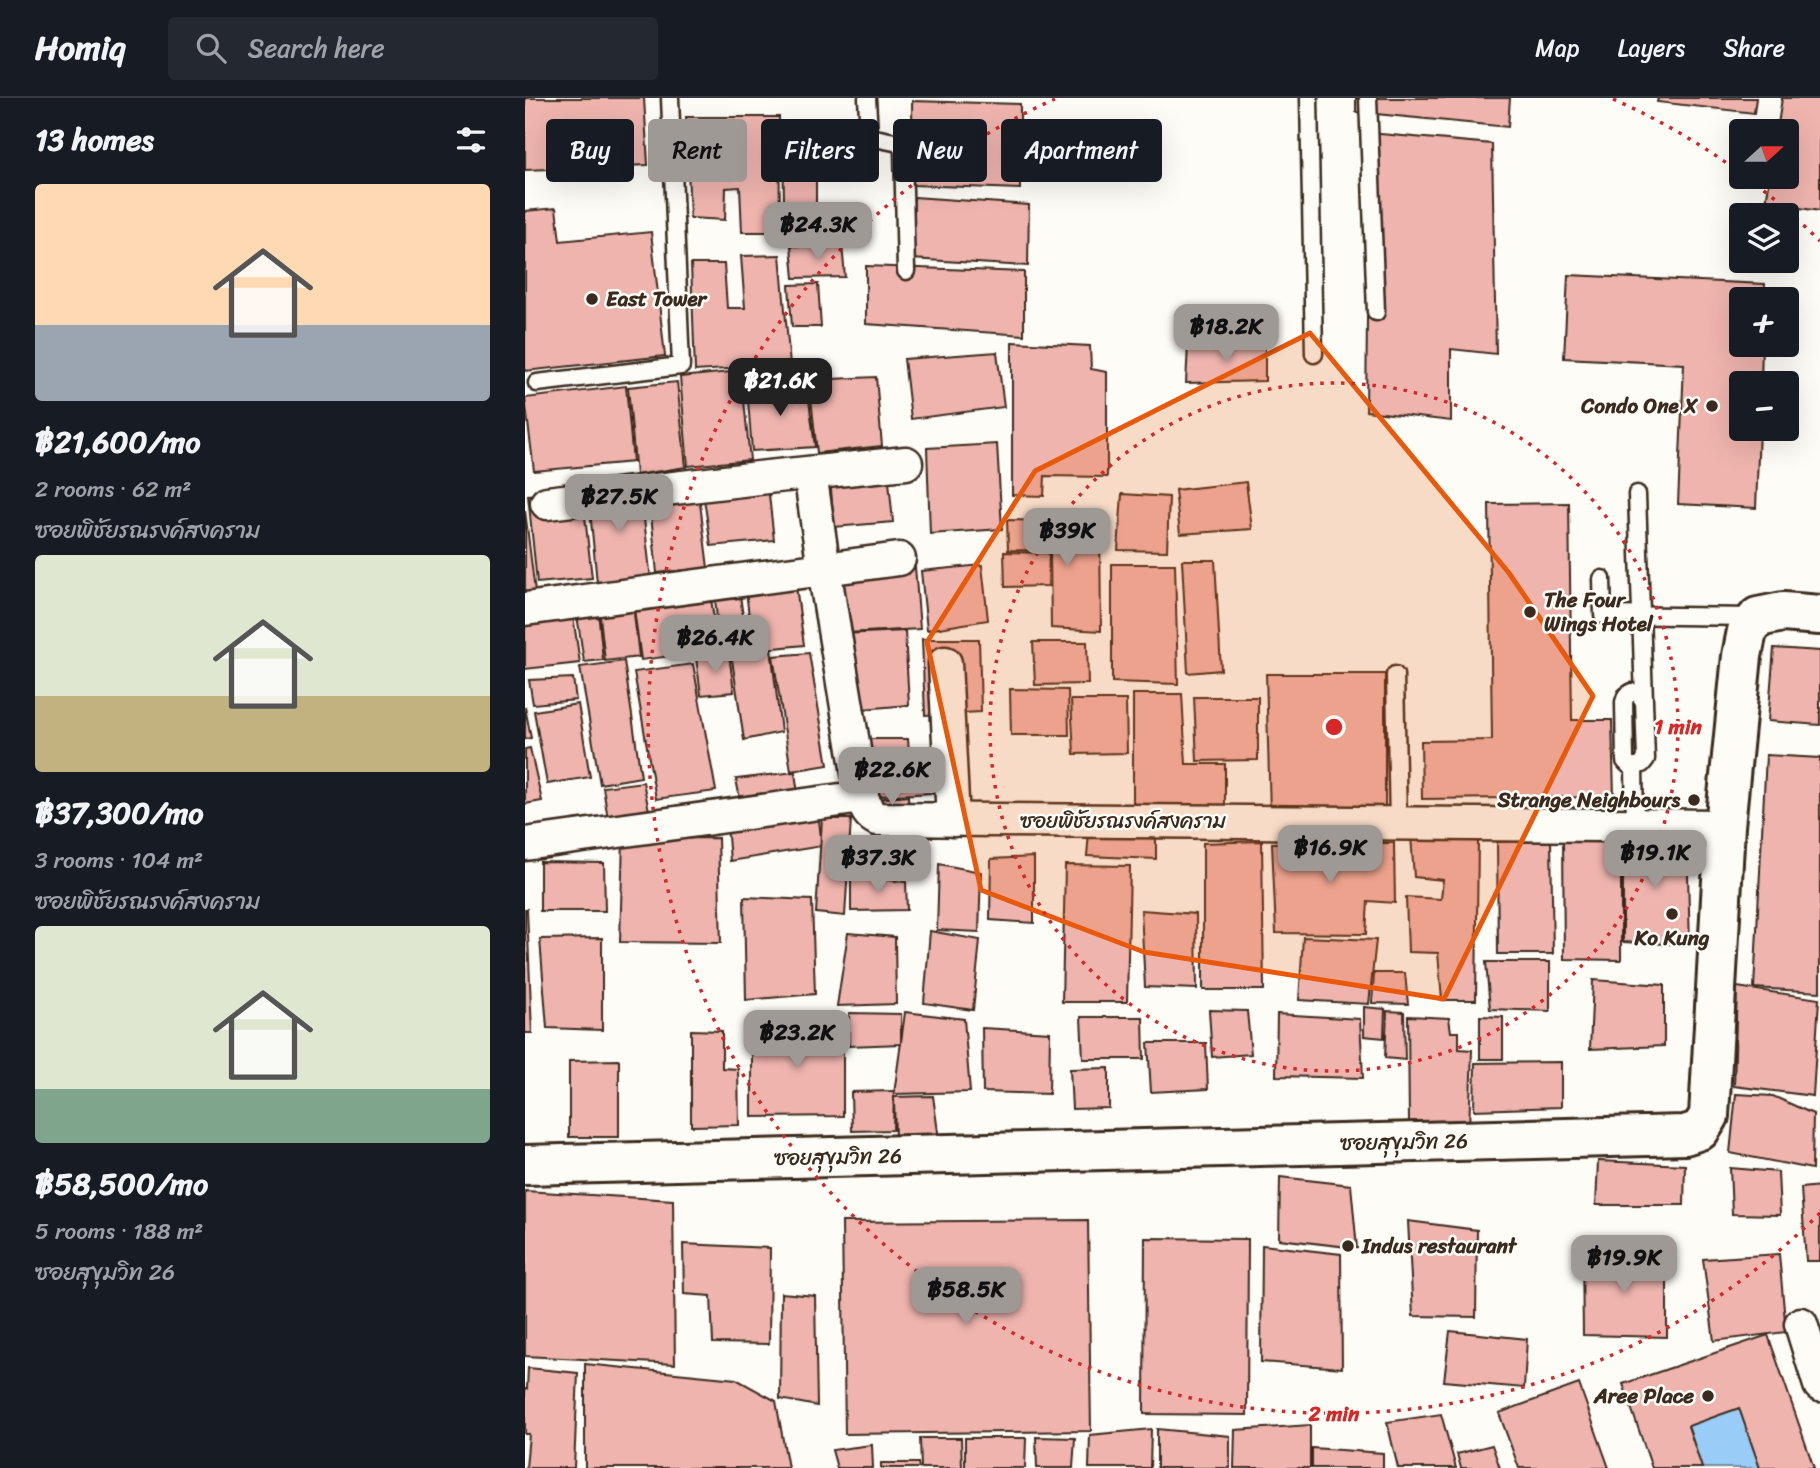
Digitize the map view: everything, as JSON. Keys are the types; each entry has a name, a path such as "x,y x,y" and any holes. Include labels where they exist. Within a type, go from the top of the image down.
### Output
{"street":[{"path":"547,503 906,463"},
{"path":"525,844 862,797 810,473"},
{"path":"525,609 899,559"},
{"path":"1758,617 1783,612 1820,615"},
{"name":"ซอยสุขุมวิท 26","path":"525,1165 1685,1135 1700,1130 1709,1116 1725,826 1742,656 1747,631 1758,617"},
{"path":"945,663 953,820"},
{"name":"ซอยพิชัยรณรงค์สงคราม","path":"862,797 867,811 877,818 1725,826"},
{"path":"1801,1324 1820,1385"}],"lane":[{"path":"537,383 681,366 670,98"},
{"path":"867,98 869,134 875,138 899,143 903,150 906,271"},
{"path":"1309,98 1314,354"},
{"path":"1368,98 1376,312"},
{"path":"1635,826 1634,767 1625,761 1624,702 1626,696 1632,692 1638,693 1643,701 1637,494"},
{"path":"1601,579 1603,615 1758,617"},
{"path":"1395,675 1398,824"}],"highlighted area":[{"path":"1310,333 1509,573 1593,696 1444,999 1144,952 981,890 927,642 1035,471"}],"water":[{"path":"1739,1408 1760,1468 1702,1468 1688,1426"}],"building":[{"path":"525,98 644,98 648,165 634,166 634,119 546,119 546,169 525,170"},
{"path":"1356,98 1510,98 1508,127 1356,112"},
{"path":"1658,98 1756,98 1754,113 1657,102"},
{"path":"1782,98 1820,98 1820,211 1799,208 1799,203 1766,203 1768,189 1799,189 1799,119 1779,119"},
{"path":"912,101 1020,104 1020,119 1001,119 1001,182 1020,182 1020,189 913,185 913,182 987,182 987,119 912,119"},
{"path":"779,117 761,119 761,182 780,182 780,232 742,232 740,187 726,188 725,220 690,218 689,182 747,182 747,119 686,119"},
{"path":"1369,133 1492,144 1496,354 1451,349 1451,421 1366,411"},
{"path":"784,182 816,182 816,205 784,204"},
{"path":"914,197 1029,205 1028,266 911,259"},
{"path":"840,207 843,239 793,238 794,209"},
{"name":"East Tower","path":"556,208 560,241 651,232 665,356 525,371 525,211"},
{"path":"842,245 845,277 794,278 791,246"},
{"path":"780,255 790,365 695,371 691,264 724,264 727,308 745,308 741,256"},
{"path":"866,266 1024,272 1024,335 866,324"},
{"name":"Condo One X","path":"1568,275 1765,284 1765,287 1729,287 1729,357 1762,357 1761,371 1729,371 1729,441 1759,441 1756,508 1678,504 1684,364 1564,358"},
{"path":"818,284 821,327 792,327 789,285"},
{"path":"1012,342 1090,346 1091,369 1107,372 1107,477 1045,476 1044,496 1012,495"},
{"path":"1188,345 1265,345 1265,381 1186,383"},
{"path":"997,352 1004,407 911,419 904,359"},
{"path":"741,371 750,460 688,466 680,377"},
{"path":"876,377 882,446 817,453 809,380"},
{"path":"677,382 686,467 636,475 628,387"},
{"path":"807,384 815,447 752,451 747,387"},
{"path":"626,386 633,462 534,471 525,398"},
{"path":"997,444 1002,529 930,534 927,448"},
{"path":"888,471 893,522 834,527 830,477"},
{"path":"767,477 774,540 711,546 702,485"},
{"path":"697,479 708,568 657,573 648,485"},
{"path":"1246,482 1252,529 1180,534 1175,490"},
{"path":"640,484 651,580 597,583 588,489"},
{"path":"582,490 592,578 537,583 528,495"},
{"path":"1122,494 1169,497 1167,551 1118,550"},
{"name":"The Four Wings Hotel","path":"1569,503 1572,720 1612,720 1614,797 1422,799 1421,741 1492,740 1489,504"},
{"path":"525,510 535,592 525,593"},
{"path":"1007,520 1100,522 1101,631 1051,628 1050,551 1008,550"},
{"path":"1004,552 1049,553 1048,586 1005,587"},
{"path":"914,554 920,629 846,633 843,557"},
{"path":"1182,560 1215,560 1221,670 1188,673"},
{"path":"1112,564 1175,564 1178,684 1112,682"},
{"path":"982,565 988,620 927,630 921,571"},
{"path":"796,586 804,645 753,650 746,591"},
{"path":"740,595 747,647 720,651 715,598"},
{"path":"711,598 718,650 641,660 634,609"},
{"path":"633,605 639,657 605,661 599,608"},
{"path":"598,611 603,660 584,662 577,615"},
{"path":"573,616 580,663 525,669 525,620"},
{"path":"905,631 909,705 851,710 842,634"},
{"path":"922,639 979,639 981,712 925,715"},
{"path":"1033,642 1087,642 1088,684 1035,685"},
{"path":"771,648 781,732 744,740 731,653"},
{"path":"1774,648 1820,651 1820,725 1768,721"},
{"path":"809,653 828,765 791,771 773,656"},
{"path":"729,654 734,692 701,695 696,658"},
{"path":"624,661 641,777 600,784 580,667"},
{"path":"693,664 716,791 656,799 634,672"},
{"path":"1266,674 1385,674 1385,813 1270,813"},
{"path":"573,678 576,700 533,704 529,680"},
{"path":"1010,689 1068,690 1069,735 1011,735"},
{"path":"1133,694 1182,694 1186,764 1225,764 1225,812 1133,811"},
{"path":"1194,697 1258,697 1258,760 1197,761"},
{"path":"1071,700 1126,700 1127,753 1074,754"},
{"path":"578,704 590,777 547,784 534,711"},
{"path":"525,707 531,738 525,739"},
{"path":"857,739 908,739 909,753 930,752 932,793 862,797"},
{"path":"530,748 542,801 525,804 525,749"},
{"path":"1766,755 1820,758 1820,992 1754,988"},
{"path":"795,772 799,802 742,809 736,779"},
{"path":"643,782 651,820 609,826 603,787"},
{"path":"908,796 909,815 877,819 875,799"},
{"path":"818,812 822,846 730,861 727,824"},
{"path":"822,819 851,819 845,916 816,913"},
{"path":"1090,821 1156,830 1156,859 1087,856"},
{"path":"1623,832 1687,840 1690,945 1623,942"},
{"path":"1411,836 1478,841 1476,1000 1442,1000 1438,953 1408,952 1406,897 1441,899 1443,880 1414,877"},
{"path":"1563,837 1621,838 1621,960 1564,959"},
{"path":"718,838 721,943 620,942 623,839"},
{"path":"1262,841 1264,990 1203,990 1203,843"},
{"path":"1551,841 1553,954 1498,954 1497,842"},
{"path":"1272,843 1394,843 1395,903 1368,901 1366,934 1276,933"},
{"path":"916,852 917,874 894,875 893,853"},
{"path":"1034,857 1034,923 990,920 991,859"},
{"path":"540,862 604,863 605,911 540,911"},
{"path":"939,864 981,872 979,932 937,930"},
{"path":"1065,865 1130,866 1127,1002 1062,1002"},
{"path":"851,876 906,882 907,910 851,911"},
{"path":"744,897 812,900 815,994 746,1000"},
{"path":"527,909 532,1033 525,1033"},
{"path":"1141,910 1196,914 1197,989 1145,987"},
{"path":"930,931 980,940 973,1010 924,1003"},
{"path":"848,933 895,937 896,1004 837,1006"},
{"path":"1303,937 1376,940 1369,1004 1299,1000"},
{"path":"602,938 602,1030 547,1028 540,939"},
{"path":"1486,962 1550,962 1550,1011 1490,1009"},
{"path":"1374,973 1405,973 1408,1004 1372,1003"},
{"path":"1593,980 1664,985 1664,1046 1590,1049"},
{"path":"1737,987 1819,999 1813,1096 1734,1086"},
{"path":"1364,1007 1385,1009 1384,1038 1364,1036"},
{"path":"1209,1010 1247,1011 1251,1054 1212,1057"},
{"path":"1387,1011 1404,1012 1405,1060 1385,1058"},
{"path":"905,1012 964,1019 970,1092 894,1094"},
{"path":"849,1013 901,1014 901,1044 849,1046"},
{"path":"1277,1014 1360,1019 1363,1078 1276,1076"},
{"path":"1408,1016 1449,1018 1451,1032 1459,1032 1459,1049 1472,1050 1469,1128 1409,1122"},
{"path":"1480,1016 1503,1017 1503,1059 1480,1059"},
{"path":"1081,1017 1143,1017 1144,1059 1083,1059"},
{"path":"752,1023 843,1023 843,1116 752,1117"},
{"path":"982,1028 1050,1032 1049,1094 983,1092"},
{"path":"691,1030 722,1031 722,1068 738,1069 739,1125 691,1126"},
{"path":"1148,1043 1206,1043 1208,1089 1151,1092"},
{"path":"619,1060 619,1137 569,1137 569,1061"},
{"path":"1561,1062 1561,1107 1474,1110 1475,1063"},
{"path":"1109,1068 1109,1108 1072,1109 1070,1069"},
{"path":"894,1091 893,1130 852,1131 851,1092"},
{"path":"1736,1094 1773,1096 1813,1114 1812,1169 1730,1153"},
{"path":"933,1096 939,1139 895,1140 894,1097"},
{"path":"1598,1161 1685,1165 1684,1205 1596,1205"},
{"path":"1730,1168 1778,1172 1780,1215 1732,1214"},
{"path":"1280,1177 1351,1185 1357,1248 1279,1239"},
{"path":"1820,1186 1820,1261 1806,1261 1801,1188"},
{"path":"525,1191 673,1200 675,1364 525,1356"},
{"path":"1088,1220 1091,1431 845,1434 842,1222"},
{"path":"1408,1221 1477,1230 1476,1317 1413,1316"},
{"path":"1145,1238 1248,1239 1247,1415 1144,1414"},
{"path":"683,1244 770,1248 769,1344 713,1343 711,1296 684,1294"},
{"path":"1262,1245 1341,1254 1342,1368 1261,1362"},
{"path":"1582,1252 1667,1258 1667,1337 1583,1335"},
{"path":"1779,1254 1786,1332 1714,1341 1703,1259"},
{"path":"781,1293 815,1296 817,1406 780,1399"},
{"path":"1450,1331 1527,1339 1524,1388 1444,1381"},
{"name":"Aree Place","path":"1768,1335 1814,1468 1760,1468 1739,1408 1688,1426 1702,1468 1652,1468 1623,1384"},
{"path":"585,1364 736,1379 776,1401 788,1468 585,1468"},
{"path":"528,1368 578,1373 574,1468 526,1468 529,1434 525,1434 525,1389"},
{"path":"1579,1384 1609,1468 1519,1468 1499,1413"},
{"path":"1441,1414 1456,1468 1398,1468 1387,1422"},
{"path":"1310,1425 1310,1468 1234,1468 1235,1430"},
{"path":"1151,1429 1150,1468 1089,1468 1090,1435"},
{"path":"1157,1429 1230,1436 1230,1468 1157,1468"},
{"path":"1036,1437 1075,1438 1073,1468 1037,1468"},
{"path":"920,1438 961,1438 962,1468 921,1468"},
{"path":"965,1438 1026,1438 1025,1468 965,1468"},
{"path":"872,1445 873,1468 837,1468 832,1450"},
{"path":"1492,1445 1500,1468 1461,1468 1457,1454"},
{"path":"1312,1448 1383,1453 1383,1468 1312,1468"},
{"path":"881,1463 918,1463 919,1468 881,1468"}],"place":[{"name":"East Tower","path":"592,299"},
{"name":"Condo One X","path":"1712,406"},
{"name":"The Four Wings Hotel","path":"1530,612"},
{"name":"Strange Neighbours","path":"1694,800"},
{"name":"Ko Kung","path":"1672,914"},
{"name":"Indus restaurant","path":"1348,1246"},
{"name":"Aree Place","path":"1708,1396"}]}
